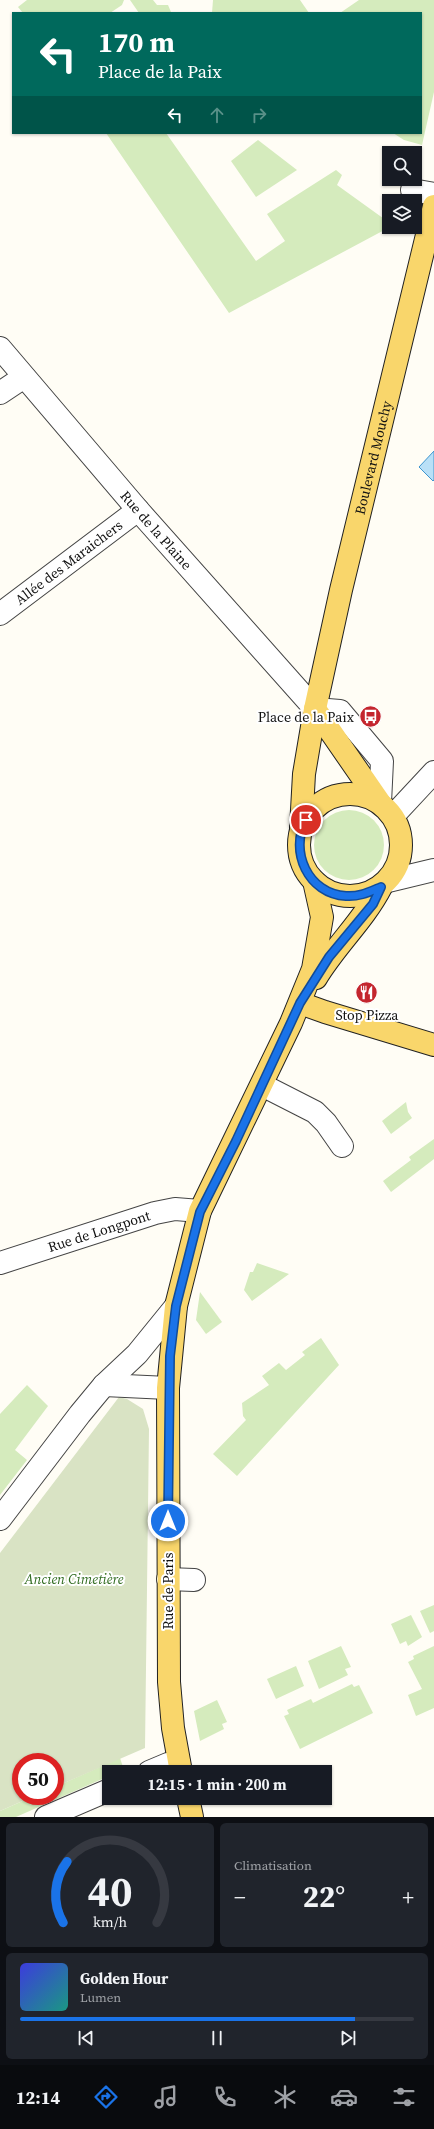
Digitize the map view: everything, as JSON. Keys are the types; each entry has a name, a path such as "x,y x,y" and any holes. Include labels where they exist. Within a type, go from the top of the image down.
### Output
{"main road":[{"name":"Boulevard Mouchy","path":"301,828 304,774 315,709 343,582 434,206"},
{"path":"315,709 386,809 400,831 402,847 399,863 385,884 361,895 344,896 328,891 314,881 305,870 300,856 299,842 301,828 310,812 325,800 343,794 362,795 386,809"},
{"name":"Rue de Paris","path":"180,1765 173,1728 169,1682 168,1579 168,1388 176,1306 200,1212 300,1003 313,969 322,916 314,881"},
{"name":"Rue de Paris","path":"300,1003 329,957 373,904 385,884"},
{"path":"300,1003 434,1045"},
{"path":"189,1805 192,1817"}],"street":[{"path":"412,190 434,194"},
{"name":"Rue de la Plaine","path":"0,348 138,510 315,709"},
{"path":"0,392 24,377"},
{"name":"Allée des Maraichers","path":"0,614 138,510"},
{"path":"386,809 434,772"},
{"path":"385,884 434,870"},
{"path":"262,1084 315,1112 326,1123 342,1146"},
{"name":"Rue de Longpont","path":"0,1263 155,1213 175,1209 200,1212"},
{"path":"0,1519 80,1414 104,1385 137,1354 176,1306"},
{"path":"104,1385 168,1388"},
{"path":"168,1579 194,1580"},
{"path":"46,1817 102,1793"}],"green space":[{"path":"27,0 124,0 122,5 112,12 22,12 18,7"},
{"path":"130,0 153,0 157,5 168,5 171,12 138,12"},
{"path":"213,0 300,0 308,12 212,12"},
{"path":"359,0 434,0 434,92 422,145 404,140 395,134 422,134 422,12 341,12"},
{"path":"107,134 167,134 256,261 285,241 267,214 336,170 342,175 337,185 382,217 382,231 229,313"},
{"path":"258,140 297,170 256,197 231,161"},
{"path":"349,810 362,813 374,820 381,832 384,845 381,858 374,870 362,877 349,880 336,877 324,870 317,858 314,845 317,832 324,820 336,813"},
{"path":"406,1102 408,1112 412,1118 391,1134 382,1121"},
{"path":"434,1139 434,1159 391,1192 383,1181 411,1160 409,1157"},
{"path":"257,1263 289,1274 252,1301 244,1290 250,1272 253,1272"},
{"path":"200,1292 222,1322 206,1334 196,1320"},
{"path":"321,1338 339,1365 237,1476 213,1454 246,1420 243,1416 242,1403 269,1385 262,1376 279,1363 286,1370 305,1355 302,1352"},
{"path":"27,1385 48,1406 15,1450 27,1460 0,1495 0,1414"},
{"name":"Ancien Cimetière","path":"119,1397 127,1399 143,1409 149,1429 145,1748 106,1765 102,1765 102,1767 64,1783 64,1753 12,1753 12,1805 14,1805 0,1811 0,1553"},
{"path":"434,1605 434,1631 430,1633 420,1611"},
{"path":"411,1615 422,1637 408,1646 406,1641 400,1644 391,1624"},
{"path":"341,1646 351,1667 345,1669 348,1675 319,1689 308,1661"},
{"path":"434,1646 434,1708 416,1716 408,1695 422,1689 408,1662 414,1659 413,1656"},
{"path":"296,1666 304,1686 276,1699 267,1679"},
{"path":"352,1684 354,1687 359,1685 373,1713 300,1749 284,1716 289,1714 287,1710 311,1699 313,1703"},
{"path":"217,1700 227,1722 222,1724 224,1729 200,1741 194,1711"},
{"path":"120,1758 122,1765 104,1765"},
{"path":"102,1766 102,1779 64,1796 64,1783"},
{"path":"14,1805 43,1805 16,1817 0,1817 0,1811"}],"water":[{"path":"434,451 434,480 433,481 419,467"}],"place":[{"name":"Place de la Paix","path":"370,717"},
{"name":"Stop Pizza","path":"367,993"}],"route":[{"path":"168,1521 168,1388 170,1356 176,1306 200,1212 236,1141 300,1003 329,957 373,904 381,887 361,895 344,896 328,891 314,881 305,870 300,856 299,842 301,828 306,820"}]}
